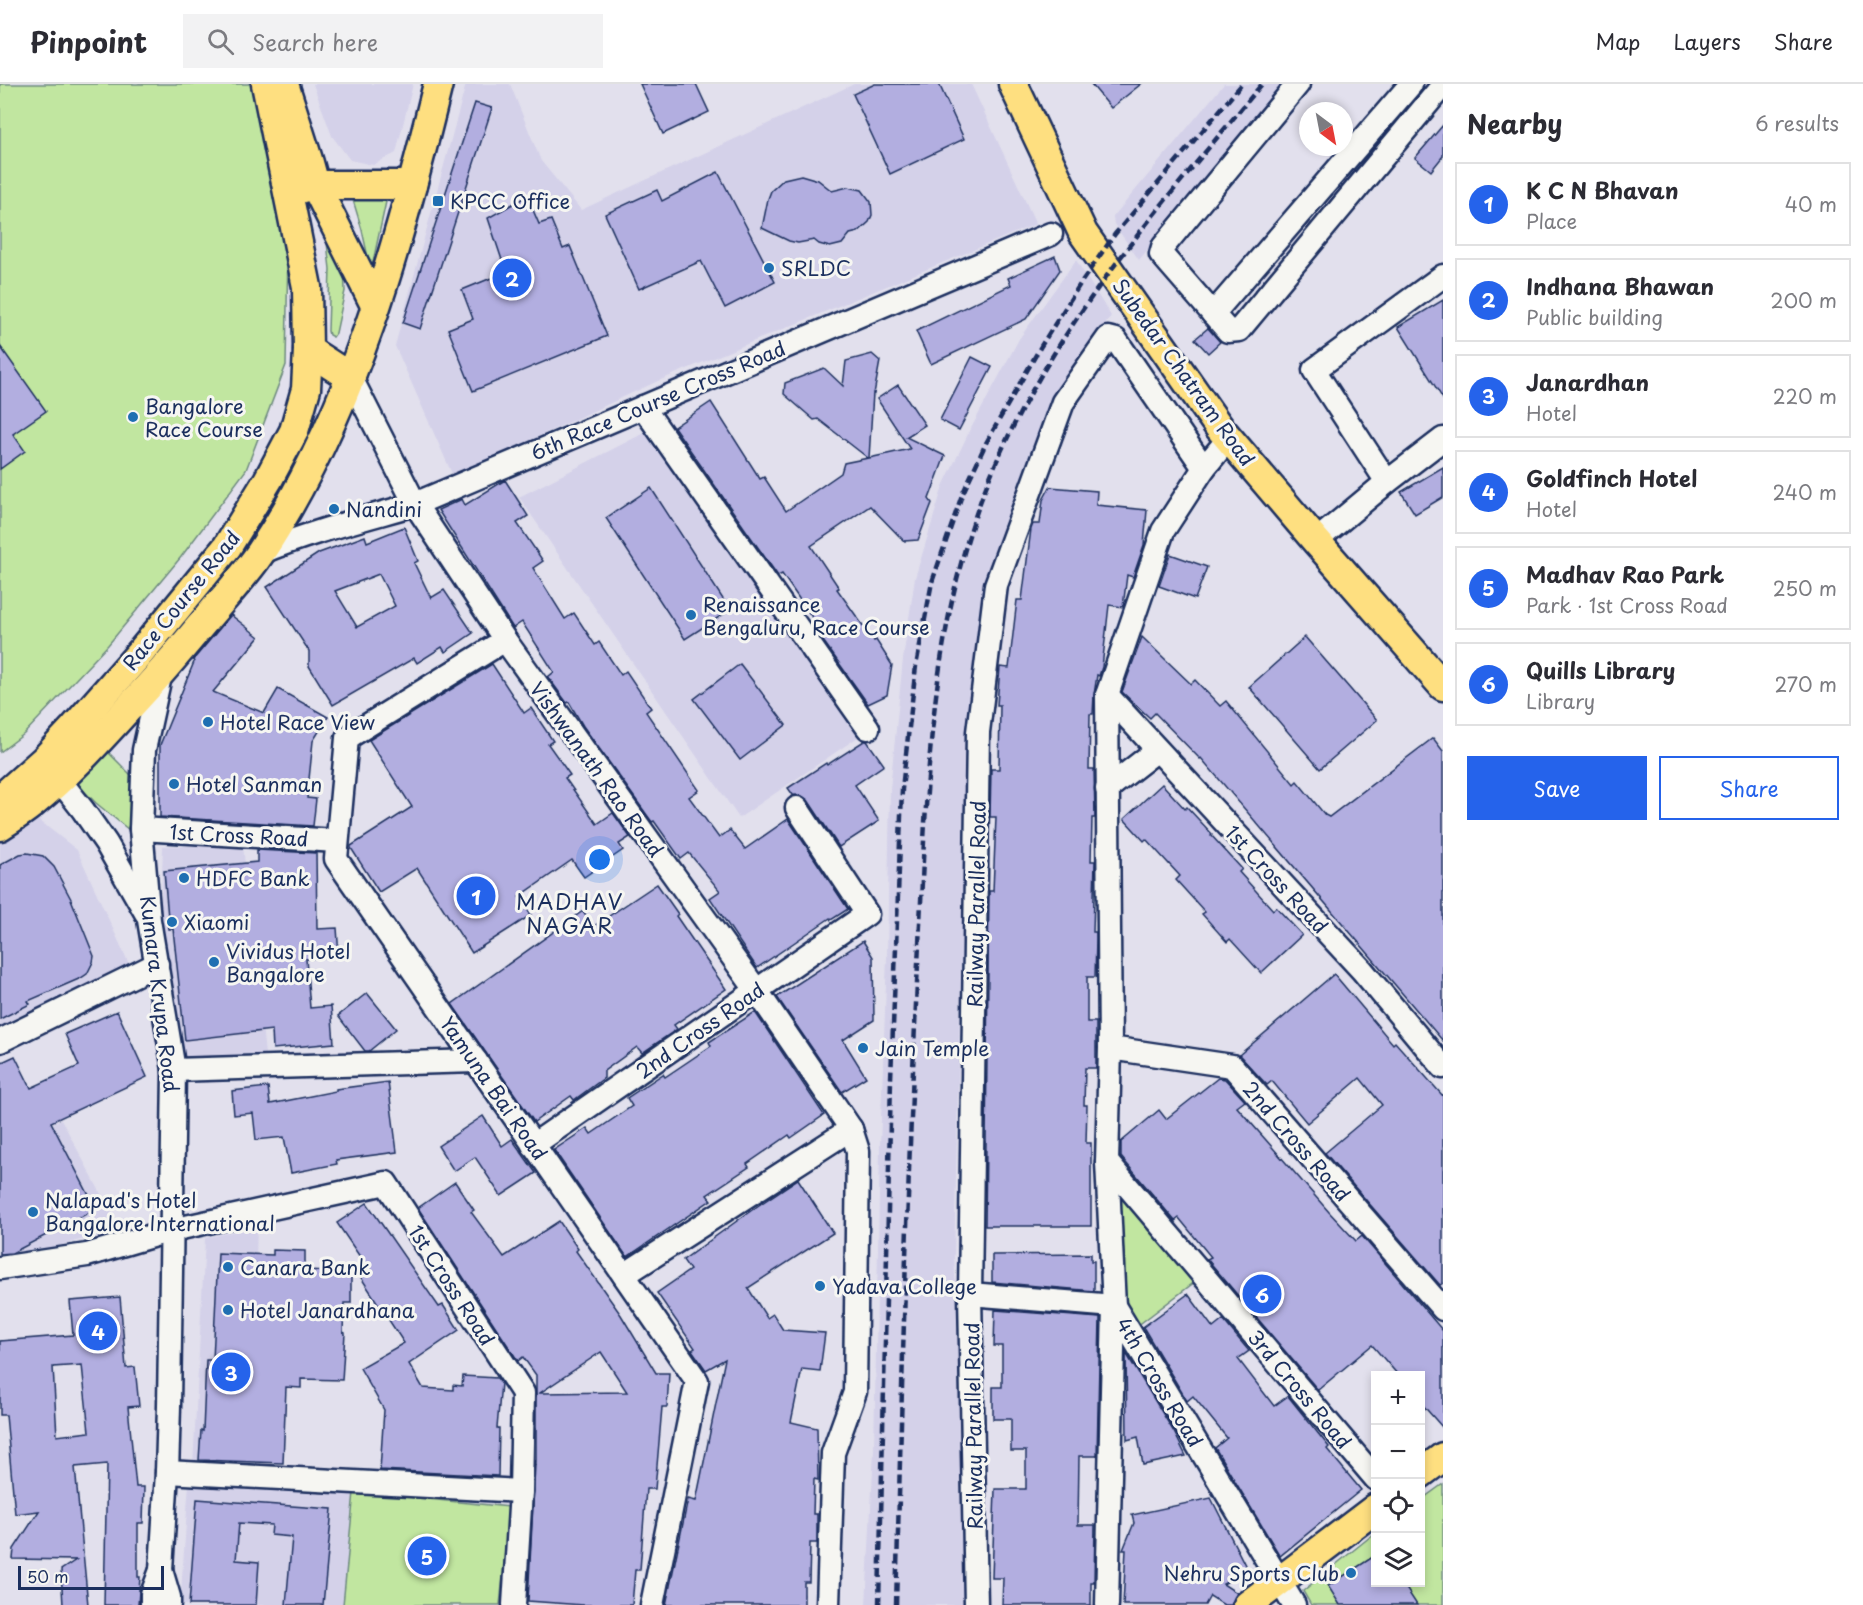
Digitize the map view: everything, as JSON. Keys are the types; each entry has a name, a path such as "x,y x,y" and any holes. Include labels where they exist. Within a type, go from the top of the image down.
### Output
{"main road":[{"name":"Race Course Road","path":"266,84 302,188 375,305"},
{"name":"Race Course Road","path":"0,826 32,804 51,770 141,652 227,547 268,480 294,430 306,389 307,287 302,188 309,163 284,84"},
{"name":"Race Course Road","path":"0,797 51,770 105,734 161,672 260,553 293,500 320,450 351,378 392,257 438,84"},
{"name":"Subedar Chatram Road","path":"1013,84 1083,233 1229,438 1443,686"},
{"path":"302,188 412,185"},
{"path":"308,350 351,378"},
{"path":"1425,1470 1443,1457"},
{"path":"1248,1605 1287,1593 1371,1513"}],"street":[{"path":"1298,84 1162,247 1161,254 1166,261 1228,330 1239,330 1441,91"},
{"path":"1213,314 1411,84"},
{"name":"6th Race Course Cross Road","path":"260,553 318,532 415,504 1051,234"},
{"path":"1387,482 1314,370 1443,276"},
{"name":"Railway Parallel Road","path":"976,1605 970,1294 978,732 996,585 1063,402 1108,338 1116,340 1204,468"},
{"name":"Vishwanath Rao Road","path":"351,378 415,504 505,640 757,991 854,1140"},
{"path":"643,407 868,728"},
{"path":"1107,1605 1114,1306 1107,1162 1110,1048 1107,695 1163,531 1204,468 1229,438"},
{"path":"1316,541 1387,482 1443,440"},
{"name":"Yamuna Bai Road","path":"505,640 347,738 336,860 697,1381 652,1605"},
{"name":"Kumara Krupa Road","path":"152,1605 152,1594 161,1570 167,1472 174,1070 150,920 141,829 144,750 161,672"},
{"name":"1st Cross Road","path":"1107,695 1362,970 1443,1067"},
{"path":"1107,789 1157,750"},
{"path":"51,770 106,843 150,920"},
{"name":"2nd Cross Road","path":"533,1145 867,914 797,808"},
{"name":"1st Cross Road","path":"141,829 337,841"},
{"path":"0,1041 157,964"},
{"name":"2nd Cross Road","path":"1110,1048 1232,1066 1443,1309"},
{"path":"174,1070 476,1061"},
{"path":"624,1275 854,1140"},
{"path":"828,1605 833,1453 855,1392 854,1140"},
{"name":"3rd Cross Road","path":"1107,1162 1371,1473"},
{"name":"1st Cross Road","path":"172,1230 386,1183 523,1394 521,1491 514,1605"},
{"path":"0,1268 87,1255 172,1230"},
{"name":"4th Cross Road","path":"970,1294 1114,1306 1287,1593"},
{"path":"167,1472 521,1491"},
{"name":"Kumara Krupa Road","path":"161,1570 169,1605"}],"shaded area":[{"path":"313,84 413,84 396,153 373,165 350,160 332,136"},
{"path":"466,84 510,84 541,161 581,210 854,84 971,84 1036,224 658,381 453,476 395,346"},
{"path":"1224,84 1284,84 1139,260 1114,224 1113,217"},
{"path":"1076,260 1111,316 1068,379 1029,457 990,564 977,633 967,735 954,1257 961,1373 964,1605 866,1605 874,1450 890,789 903,659 915,578 943,486 969,432 1019,339"},
{"name":"Renaissance Bengaluru, Race Course","path":"652,429 864,733 739,818 519,497"},
{"path":"36,818 77,850 129,964 0,1027 0,841"},
{"path":"163,846 243,846 265,1054 180,1061 160,931"},
{"path":"61,1119 120,1229 0,1262 0,1150"},
{"path":"257,1226 250,1470 193,1466 205,1238"},
{"path":"189,1483 354,1492 343,1605 180,1605"}],"green space":[{"name":"Bangalore Race Course","path":"0,84 254,84 288,246 286,365 246,470 181,557 108,645 24,734 0,752"},
{"path":"387,197 371,271 353,200"},
{"path":"324,216 344,265 345,291 336,333 333,337 328,331 330,269"},
{"path":"104,748 132,776 137,802 129,830 96,803 72,779"},
{"path":"1118,1185 1196,1281 1133,1329 1121,1313"},
{"name":"Nehru Sports Club","path":"1443,1484 1443,1605 1311,1605 1303,1591 1371,1536 1371,1587 1425,1587 1425,1497"},
{"path":"354,1492 510,1507 500,1605 343,1605"}],"building":[{"path":"640,84 696,84 709,112 663,134"},
{"path":"875,84 939,84 964,139 890,174 853,94"},
{"path":"1091,84 1141,84 1111,108"},
{"path":"475,103 492,108 420,329 403,323"},
{"path":"1443,125 1443,156 1431,171 1415,158"},
{"path":"718,172 775,282 725,308 701,261 639,289 605,214 657,190 662,201"},
{"path":"801,175 818,180 832,191 848,187 862,190 871,202 872,215 869,222 858,232 850,234 842,244 830,247 814,240 798,243 789,241 762,228 771,191 784,179"},
{"path":"527,196 539,224 551,220 563,249 570,246 607,336 473,391 448,329 473,319 462,290 506,272 488,218"},
{"path":"1055,256 1060,270 1026,319 931,364 916,331 1011,285 1008,278"},
{"path":"1443,300 1443,399 1398,327"},
{"path":"1208,328 1220,342 1208,353 1195,339"},
{"path":"0,346 46,411 13,434 25,451 0,469"},
{"path":"872,354 880,361 873,393 869,458 910,449 877,399 898,385 925,425 906,437 945,456 929,499 932,503 918,540 904,541 870,506 811,546 839,588 837,589 892,665 887,695 868,704 814,628 818,626 782,574 778,576 674,427 711,402 760,479 764,477 786,511 841,473 844,463 868,458 818,419 814,420 784,394 785,383 824,368 843,386 846,361"},
{"path":"972,357 992,367 959,430 940,420"},
{"path":"1443,467 1443,497 1415,514 1401,492"},
{"path":"505,480 528,516 517,523 543,561 533,568 565,619 574,613 595,645 599,642 621,675 626,671 651,708 646,712 699,790 689,797 719,838 730,830 745,849 788,819 848,909 831,920 830,918 757,968 710,898 720,891 689,853 681,859 654,821 652,822 583,726 569,702 567,703 548,677 554,672 522,622 513,628 438,510 462,499 465,505"},
{"path":"1050,487 1097,491 1096,505 1147,510 1144,545 1133,577 1127,575 1123,607 1109,605 1102,667 1099,676 1097,675 1093,714 1090,714 1089,769 1094,769 1095,818 1092,818 1091,861 1095,861 1093,932 1096,932 1096,939 1095,977 1087,977 1087,1022 1096,1022 1096,1068 1085,1068 1084,1105 1087,1105 1086,1143 1091,1143 1091,1226 985,1226 989,891 993,891 996,817 990,817 991,769 999,769 1000,705 997,705 1000,667 1009,668 1017,600 1022,600 1031,529 1033,524 1040,524 1043,500"},
{"path":"651,488 730,610 685,639 606,518"},
{"path":"404,527 418,561 414,563 431,598 444,590 473,633 445,652 442,647 417,663 414,658 333,705 309,666 309,651 267,587 319,553 365,536 367,542","holes":["379,574 395,606 357,627 335,591"]},
{"path":"1170,554 1207,567 1195,599 1159,586"},
{"path":"231,615 259,637 213,692 264,713 278,689 328,717 313,741 307,798 316,799 313,826 160,817 160,745 193,660"},
{"path":"1142,637 1191,684 1195,680 1220,706 1226,701 1294,784 1297,781 1329,817 1433,738 1443,751 1443,1041 1201,758 1155,713 1150,718 1122,692"},
{"path":"1305,637 1377,720 1320,769 1249,687"},
{"path":"492,664 524,713 531,708 553,741 548,744 570,775 565,778 597,824 613,813 630,837 619,844 623,850 584,877 572,860 519,897 531,915 472,953 417,868 379,892 351,846 412,807 369,740"},
{"path":"740,664 786,725 740,760 694,699"},
{"path":"867,741 884,765 855,785 879,821 839,847 808,800 802,796 793,795 788,788"},
{"path":"1162,784 1212,834 1242,869 1239,872 1273,910 1276,907 1302,935 1261,973 1230,939 1227,942 1202,914 1205,912 1176,880 1180,876 1124,819"},
{"path":"257,850 316,853 317,929 337,928 339,956 306,959 310,1008 331,1006 334,1043 273,1049 272,1030 185,1040 173,929 169,929 164,871 257,862"},
{"path":"20,854 43,856 54,867 71,899 94,956 87,974 28,1001 30,1004 0,1019 0,865"},
{"path":"657,884 726,989 674,1025 677,1029 642,1053 637,1047 604,1071 604,1078 574,1100 571,1096 534,1122 452,1004 583,911 594,926"},
{"path":"863,941 873,957 874,1020 843,1040 866,1077 842,1092 777,997"},
{"path":"1334,974 1393,1044 1395,1042 1443,1096 1443,1283 1440,1285 1325,1153 1382,1105 1360,1078 1307,1123 1272,1081 1267,1085 1239,1055"},
{"path":"367,993 396,1029 369,1051 365,1051 338,1016"},
{"path":"117,1011 147,1077 51,1122 96,1209 12,1253 0,1254 0,1063 15,1056 31,1088 79,1066 65,1034"},
{"path":"755,1012 824,1115 791,1138 789,1135 747,1164 749,1167 707,1195 711,1200 627,1257 554,1150 587,1128 591,1134 632,1106 627,1098 663,1074 665,1077 711,1046 709,1042"},
{"path":"1218,1078 1225,1079 1245,1101 1237,1107 1356,1241 1362,1236 1443,1331 1443,1428 1425,1408 1425,1371 1395,1371 1372,1345 1318,1390 1207,1259 1211,1257 1179,1218 1175,1221 1121,1157 1121,1142 1159,1110 1166,1119"},
{"path":"388,1082 397,1152 336,1160 337,1164 291,1173 284,1137 256,1140 253,1113 234,1115 232,1091 268,1087 270,1104 336,1091 336,1089"},
{"path":"483,1116 502,1146 512,1139 536,1173 501,1196 475,1157 454,1171 438,1146"},
{"path":"798,1179 833,1233 748,1288 767,1318 773,1314 783,1330 825,1333 820,1371 802,1369 791,1422 817,1428 818,1480 814,1479 813,1514 817,1514 817,1543 810,1543 809,1582 804,1582 804,1605 666,1605 688,1499 696,1501 725,1359 706,1370 692,1350 695,1348 657,1293 690,1270 683,1260"},
{"path":"455,1182 474,1210 471,1212 504,1257 559,1221 578,1249 576,1251 621,1315 656,1373 669,1373 667,1407 662,1407 655,1489 646,1489 640,1570 635,1570 632,1605 583,1605 528,1601 536,1465 536,1375 523,1357 518,1361 418,1208","holes":["601,1352 627,1392 540,1393"]},
{"path":"367,1203 439,1307 443,1305 459,1330 409,1364 423,1388 453,1390 453,1385 462,1386 463,1376 497,1378 501,1383 497,1428 499,1428 498,1476 380,1470 384,1410 360,1368 404,1343 358,1273 371,1273 337,1223"},
{"path":"273,1250 305,1251 305,1270 351,1272 351,1303 344,1303 342,1380 301,1379 301,1388 286,1387 283,1463 199,1460 201,1430 203,1431 206,1360 213,1360 218,1253 273,1255"},
{"path":"1091,1254 1091,1261 1094,1261 1094,1291 992,1282 992,1255"},
{"path":"1188,1294 1213,1328 1223,1320 1249,1351 1238,1359 1274,1406 1288,1396 1361,1490 1280,1556 1215,1448 1227,1438 1193,1396 1187,1401 1143,1327"},
{"path":"120,1297 126,1368 135,1367 139,1406 128,1407 136,1487 144,1487 143,1523 138,1523 138,1577 140,1577 138,1605 104,1605 107,1464 75,1467 88,1605 63,1605 61,1570 76,1560 13,1559 14,1549 39,1511 15,1514 6,1415 0,1415 0,1341 73,1335 70,1301","holes":["82,1365 89,1432 57,1436 53,1367"]},
{"path":"995,1310 1100,1318 1097,1456 1079,1456 1078,1525 1095,1525 1094,1582 1091,1582 1091,1605 1002,1605 1003,1578 992,1578 995,1489 1026,1489 1026,1451 1011,1451 1011,1419 993,1419 993,1387 1002,1387 1002,1346 994,1346"},
{"path":"1126,1353 1186,1456 1143,1465 1138,1437 1127,1440"},
{"path":"1211,1498 1248,1571 1223,1584 1237,1593 1231,1605 1224,1605 1210,1596 1205,1605 1123,1605 1126,1550 1123,1550 1134,1523 1132,1515"},
{"path":"197,1499 332,1509 323,1605 286,1605 292,1537 271,1535 272,1525 239,1523 236,1560 259,1562 256,1605 189,1605"},
{"path":"1371,1558 1371,1587 1405,1587 1417,1605 1340,1605 1328,1586"}],"railway":[{"path":"879,1605 891,1079 902,789 916,666 932,582 962,495 986,443 1041,346 1115,234 1242,84"},
{"path":"896,1605 908,1204 924,834 935,704 944,640 958,576 976,514 1000,454 1054,353 1118,260 1262,84"}],"place":[{"name":"KPCC Office","path":"438,201"},
{"name":"SRLDC","path":"769,268"},
{"name":"Indhana Bhawan","path":"512,278"},
{"name":"Bangalore Race Course","path":"133,417"},
{"name":"Nandini","path":"334,509"},
{"name":"Renaissance Bengaluru, Race Course","path":"691,615"},
{"name":"Hotel Race View","path":"208,722"},
{"name":"Hotel Sanman","path":"174,784"},
{"name":"HDFC Bank","path":"184,878"},
{"name":"K C N Bhavan","path":"476,896"},
{"name":"Xiaomi","path":"172,922"},
{"name":"Vividus Hotel Bangalore","path":"214,962"},
{"name":"Jain Temple","path":"863,1048"},
{"name":"Nalapad's Hotel Bangalore International","path":"33,1212"},
{"name":"Canara Bank","path":"228,1267"},
{"name":"Yadava College","path":"820,1286"},
{"name":"Quills Library","path":"1262,1294"},
{"name":"Hotel Janardhana","path":"228,1310"},
{"name":"Goldfinch Hotel","path":"98,1331"},
{"name":"Janardhan","path":"231,1372"},
{"name":"Madhav Rao Park","path":"427,1556"},
{"name":"Nehru Sports Club","path":"1351,1573"}],"district":[{"name":"MADHAV NAGAR","path":"570,913"}]}
